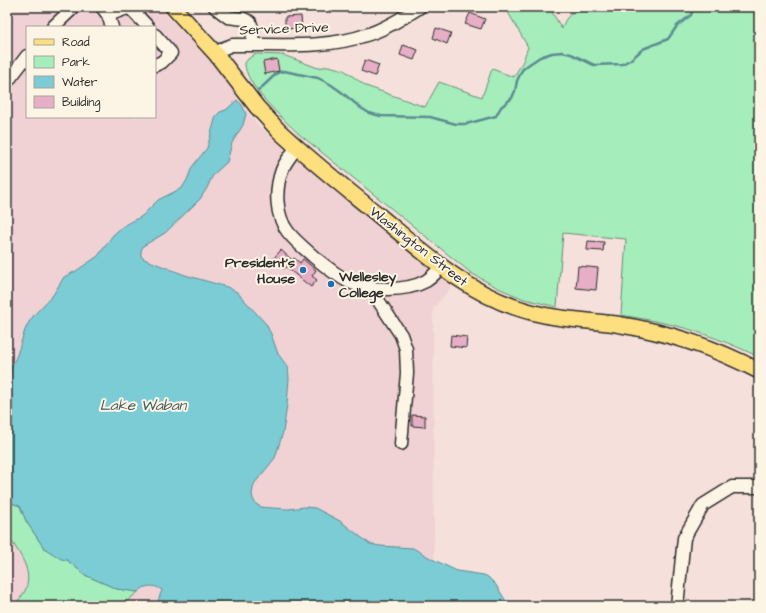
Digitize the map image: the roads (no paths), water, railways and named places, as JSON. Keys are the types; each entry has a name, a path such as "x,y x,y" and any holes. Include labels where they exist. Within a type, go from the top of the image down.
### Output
{"main road":[{"name":"Washington Street","path":"172,7 216,54 260,110 279,131 441,266 482,293 517,308 555,317 615,324 662,333 713,349 759,371"}],"street":[{"path":"54,26 74,7"},
{"path":"215,7 228,17 244,19 250,22 253,31 252,45"},
{"name":"Service Drive","path":"216,54 224,48 232,45 314,45 353,39 381,29 420,7"},
{"path":"112,26 105,11 127,8 132,10 147,26"},
{"path":"156,36 171,52 162,62 156,65"},
{"path":"9,75 26,57"},
{"path":"297,147 280,174 278,204 283,224 295,240 334,273 356,284 376,289 400,288 422,283 432,276 441,266"},
{"path":"376,289 378,300 401,335 406,349 407,373 401,444"},
{"path":"678,606 684,538 703,505 732,487 759,487"}],"water":[{"name":"Lake Waban","path":"237,100 242,105 246,114 243,125 232,143 227,162 214,174 200,199 165,233 143,246 141,256 144,259 185,275 227,287 237,292 266,324 278,354 288,367 289,378 287,405 283,432 275,458 254,484 252,494 253,499 256,504 261,507 288,509 305,507 315,508 340,521 370,544 413,548 457,571 484,575 496,585 509,606 155,606 162,590 159,588 149,586 138,592 117,589 85,575 67,560 61,559 44,548 26,521 20,506 9,502 7,498 7,387 12,366 29,322 53,295 64,277 76,271 98,256 113,235 122,227 142,216 158,200 182,188 192,167 207,148 216,116 220,112 226,110"}],"waterway":[{"path":"258,91 277,73 284,71 318,78 330,84 369,113 381,116 430,117 456,124 466,124 496,116 501,107 512,98 522,70 540,57 552,53 562,52 571,54 594,65 622,64 630,60 643,49 668,39 677,26 691,15 694,7"}],"place":[{"name":"President's House","path":"303,270"},
{"name":"Wellesley College","path":"331,284"}]}
